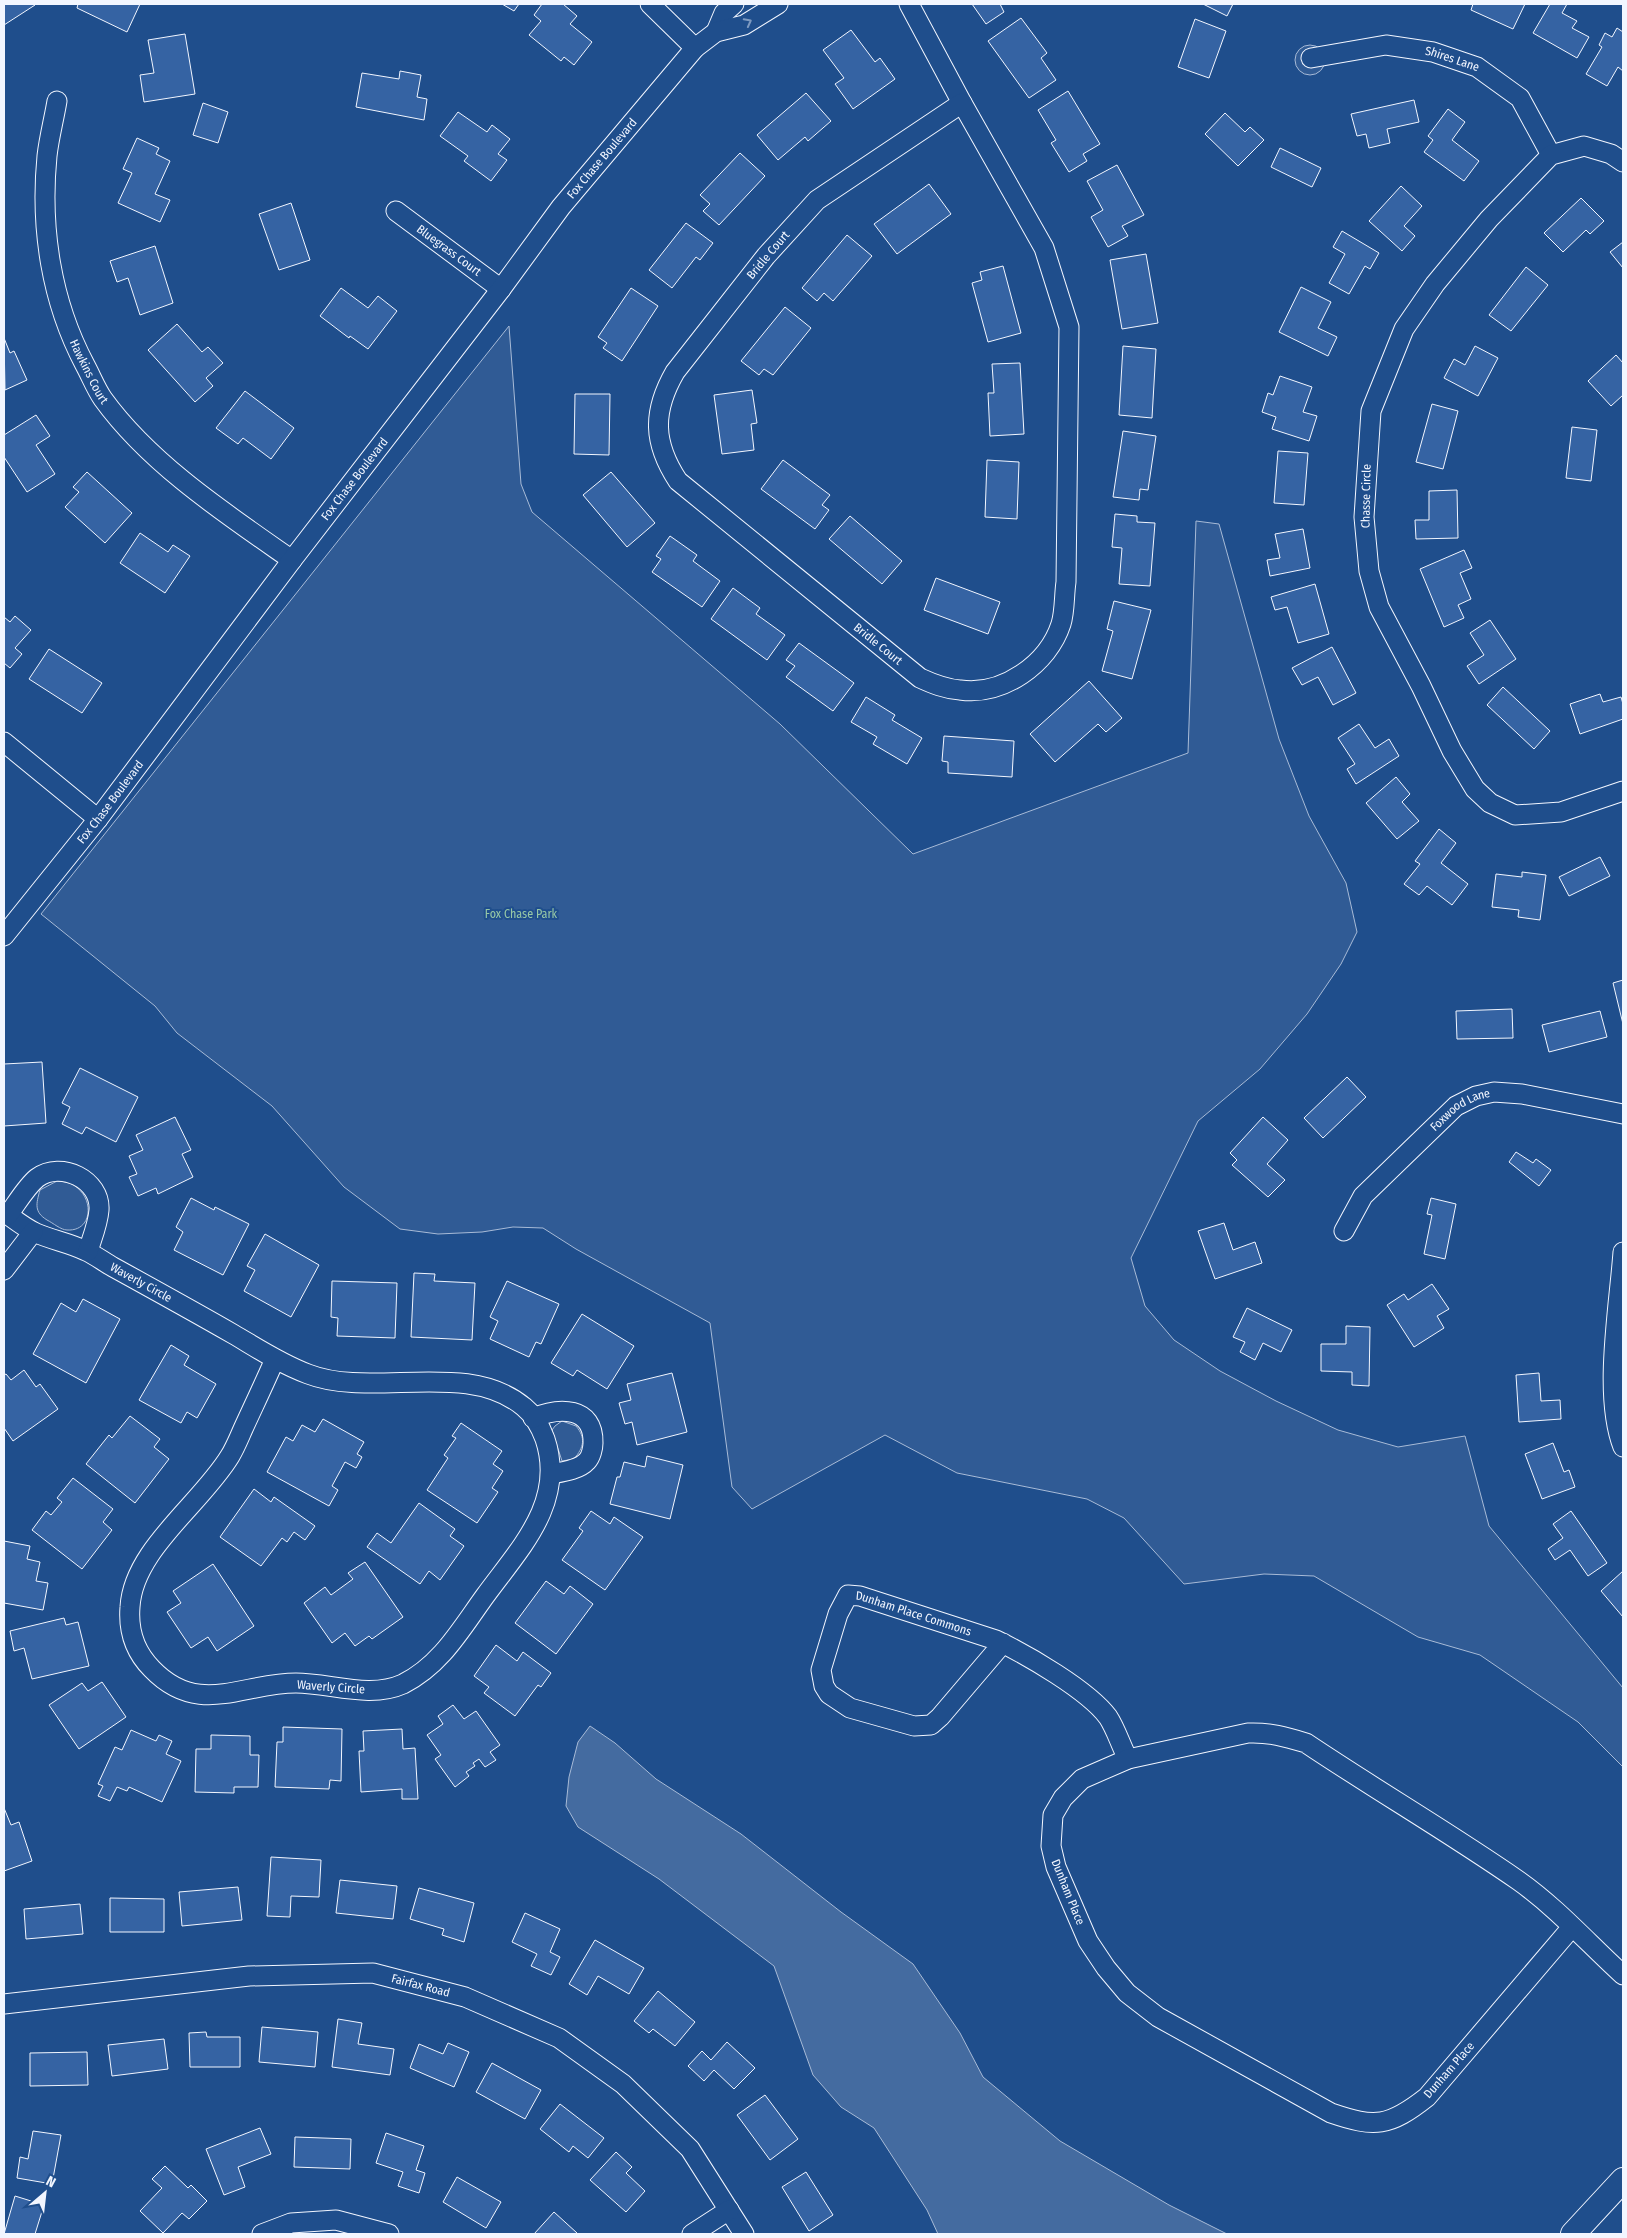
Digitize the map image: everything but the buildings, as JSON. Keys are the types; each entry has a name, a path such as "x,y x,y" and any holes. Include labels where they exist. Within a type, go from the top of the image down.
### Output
{"street":[{"path":"650,4 694,48"},
{"name":"Fox Chase Boulevard","path":"716,32 724,13 734,4"},
{"name":"Fox Chase Boulevard","path":"4,936 98,819 292,560 501,289 561,207 694,48 716,32 744,25 778,4"},
{"name":"Bridle Court","path":"909,4 962,103 1044,248 1069,327 1066,582 1061,623 1050,647 1032,667 1011,680 989,689 962,691 940,687 920,678 678,482 667,464 660,445 658,424 660,407 666,388 675,372 766,256 817,200 962,103"},
{"name":"Shires Lane","path":"1311,58 1386,45 1433,52 1477,67 1520,98 1551,155"},
{"name":"Hawkins Court","path":"57,101 47,155 44,200 48,252 58,298 72,342 102,398 145,447 184,483 292,560"},
{"path":"1551,155 1584,146 1612,154 1623,162"},
{"name":"Chasse Circle","path":"1551,155 1489,219 1435,284 1400,338 1371,411 1364,517 1369,571 1379,608 1421,686 1452,751 1475,789 1490,803 1515,815 1541,815 1562,812 1623,791"},
{"name":"Bluegrass Court","path":"396,211 501,289"},
{"path":"4,742 98,819"},
{"name":"Foxwood Lane","path":"1344,1231 1363,1196 1456,1106 1476,1096 1494,1092 1522,1094 1623,1114"},
{"path":"6,1213 36,1179 45,1174 62,1171 82,1177 95,1192 99,1209 88,1252"},
{"name":"Waverly Circle","path":"6,1213 33,1232 88,1252 275,1359 311,1376 346,1382 445,1382 477,1386 503,1395 526,1408 541,1428 549,1452 551,1474 549,1492 542,1513 520,1548 452,1644 431,1666 414,1678 396,1687 365,1690 299,1683 270,1684 237,1693 203,1696 177,1689 161,1678 141,1657 131,1634 130,1607 134,1580 152,1552 230,1457 275,1359"},
{"path":"4,1270 33,1232"},
{"path":"1623,1252 1614,1366 1614,1407 1618,1433 1623,1447"},
{"path":"533,1418 548,1412 564,1410 584,1417 593,1432 593,1449 587,1461 569,1471 551,1474"},
{"name":"Dunham Place Commons","path":"1003,1643 931,1725 914,1726 850,1708 828,1694 824,1686 821,1670 838,1614 848,1595 860,1596 1003,1643 1026,1654 1094,1702 1108,1718 1128,1760"},
{"name":"Dunham Place","path":"1572,1927 1427,2097 1412,2109 1384,2123 1358,2122 1331,2113 1158,2017 1127,1993 1106,1968 1088,1941 1056,1867 1051,1846 1053,1815 1063,1798 1082,1779 1128,1760 1248,1733 1268,1732 1306,1743 1520,1882 1555,1910 1623,1975"},
{"name":"Fairfax Road","path":"4,2004 249,1976 373,1973 465,1996 559,2038 623,2084 690,2149 744,2234"},
{"path":"1573,2234 1623,2180"},
{"path":"692,2234 729,2210"},
{"path":"262,2234 291,2223 336,2220 389,2234"}],"green space":[{"path":"1310,45 1321,49 1325,60 1321,71 1310,75 1299,71 1295,60 1299,49"},
{"name":"Fox Chase Park","path":"509,326 521,484 532,512 780,724 913,854 1188,753 1196,521 1219,524 1279,739 1309,816 1346,883 1357,932 1341,964 1307,1014 1260,1069 1198,1121 1131,1258 1145,1306 1174,1340 1220,1371 1276,1401 1338,1430 1398,1447 1465,1436 1489,1526 1623,1688 1623,1767 1578,1722 1480,1655 1418,1637 1314,1576 1264,1574 1184,1584 1124,1518 1087,1499 957,1473 885,1435 752,1509 732,1487 710,1323 576,1249 543,1228 513,1227 482,1232 438,1234 400,1229 344,1187 272,1106 177,1033 155,1006 41,914"},
{"path":"57,1181 69,1183 79,1189 85,1197 88,1215 84,1223 77,1228 62,1229 43,1217 38,1211 37,1204 40,1190"},
{"path":"562,1421 576,1426 581,1435 582,1446 574,1459 562,1461 552,1430"}],"shaded area":[{"path":"590,1726 615,1743 656,1779 741,1834 841,1912 913,1964 960,2033 983,2077 1060,2141 1169,2205 1227,2234 938,2234 927,2210 874,2128 841,2107 813,2075 774,1966 659,1879 578,1827 566,1806 569,1777 578,1742"}]}
